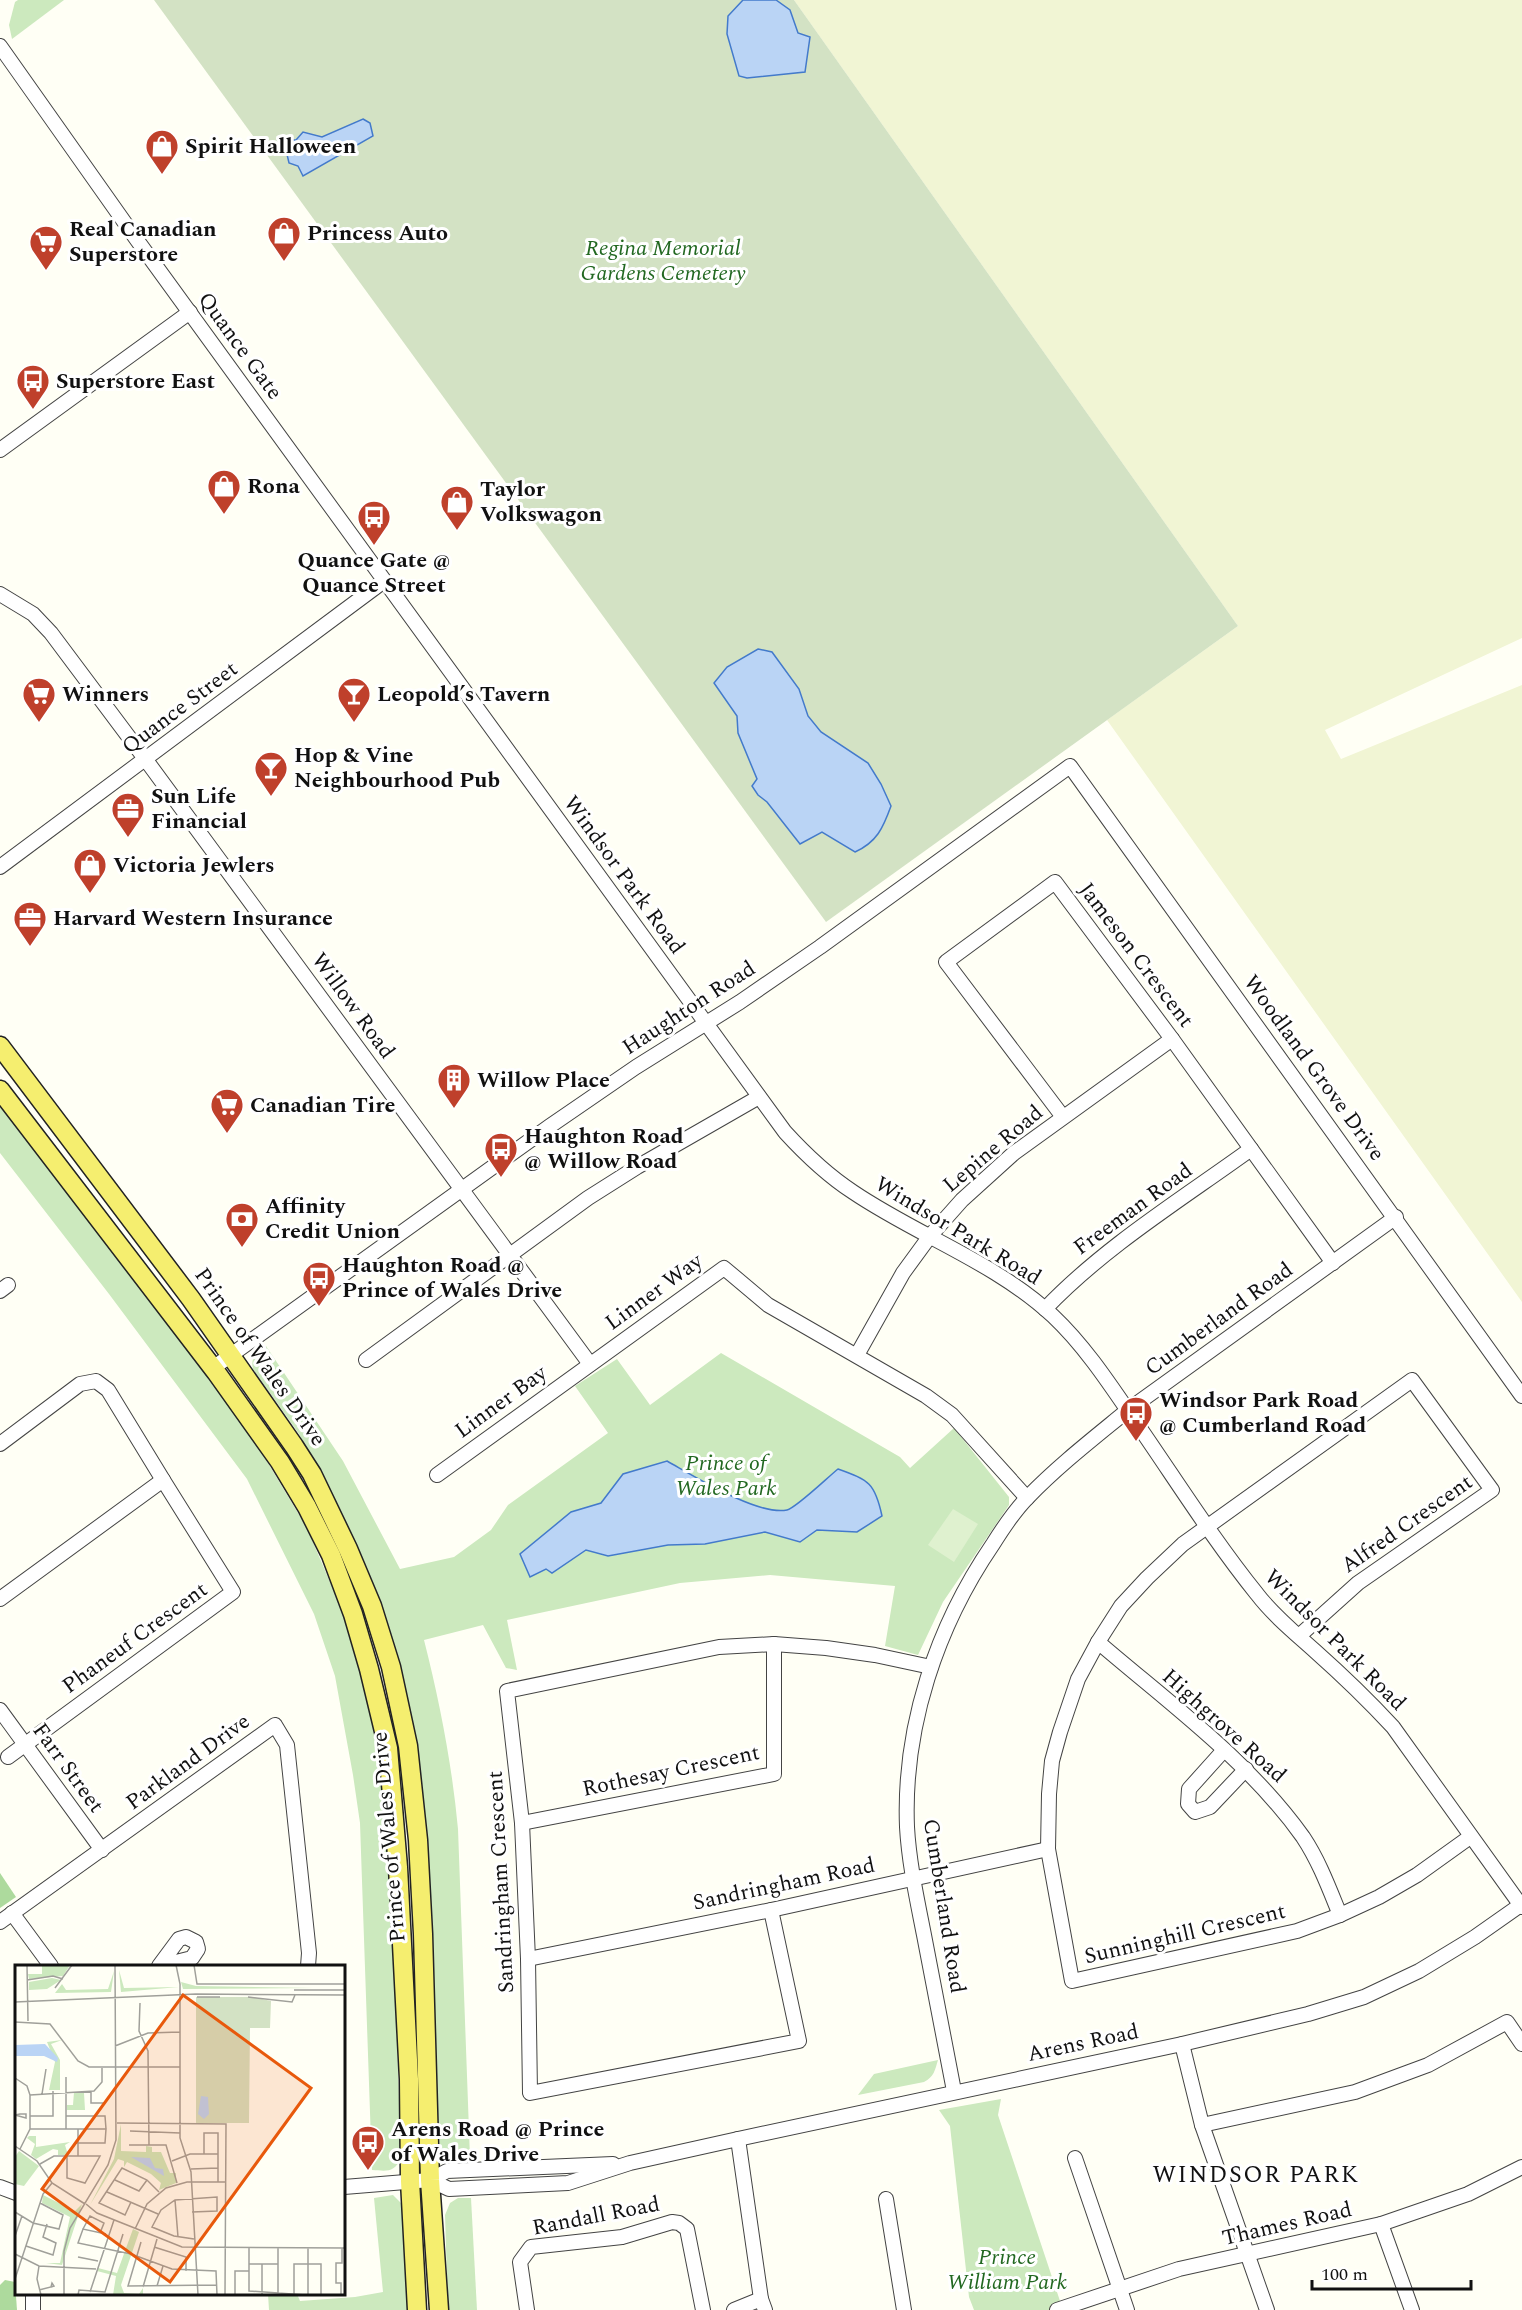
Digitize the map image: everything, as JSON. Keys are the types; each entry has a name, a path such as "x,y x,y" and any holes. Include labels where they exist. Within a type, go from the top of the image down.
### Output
{"main road":[{"name":"Prince of Wales Drive","path":"0,1046 231,1355 312,1474 372,1606 391,1667 408,1746 418,1839 430,2180 439,2310"},
{"name":"Prince of Wales Drive","path":"0,1090 213,1368 280,1462 307,1507 331,1556 353,1614 388,1748 397,1855 409,2079 410,2181 417,2310"}],"street":[{"name":"Quance Gate","path":"0,46 78,159 384,581"},
{"path":"0,450 190,312"},
{"name":"Quance Street","path":"0,867 384,581"},
{"name":"Windsor Park Road","path":"384,581 785,1132 826,1172 855,1193 999,1275 1045,1309 1080,1345 1258,1596 1357,1690 1392,1727 1470,1837 1522,1905"},
{"path":"0,594 33,614 51,633 146,760"},
{"name":"Willow Road","path":"146,760 463,1189"},
{"name":"Haughton Road","path":"213,1368 550,1126 820,947 1070,766"},
{"name":"Woodland Grove Drive","path":"1070,766 1522,1396"},
{"name":"Jameson Crescent","path":"1064,1117 946,962 1055,882 1172,1039 1333,1263"},
{"name":"Lepine Road","path":"856,1355 894,1286 930,1236 980,1182 1014,1153 1172,1039"},
{"path":"366,1360 510,1254 629,1172 759,1097"},
{"name":"Freeman Road","path":"1045,1309 1092,1264 1251,1149"},
{"path":"463,1189 590,1364"},
{"name":"Cumberland Road","path":"954,2091 913,1878 908,1827 908,1789 916,1724 930,1667 945,1629 970,1578 1027,1498 1092,1439 1128,1410 1396,1218"},
{"name":"Linner Way","path":"590,1364 724,1268 768,1305 926,1395 952,1415 1027,1498"},
{"name":"Linner Bay","path":"437,1475 590,1364"},
{"name":"Alfred Crescent","path":"1207,1527 1412,1380 1492,1490 1358,1583 1299,1636"},
{"path":"0,1444 80,1384 96,1381 108,1390 163,1480 0,1599"},
{"name":"Phaneuf Crescent","path":"24,1744 233,1593 163,1480"},
{"name":"Sunninghill Crescent","path":"1207,1527 1183,1545 1147,1578 1121,1606 1078,1679 1052,1761 1048,1849 1072,1981 1297,1931 1379,1897 1417,1875 1470,1837"},
{"name":"Highgrove Road","path":"1098,1642 1246,1769 1273,1798 1304,1838 1321,1869 1340,1915"},
{"name":"Sandringham Crescent","path":"771,1910 799,2041 530,2093 528,1959 522,1823 507,1690 718,1647 774,1644 866,1653 930,1667"},
{"name":"Rothesay Crescent","path":"522,1823 774,1774 774,1644"},
{"name":"Farr Street","path":"0,1710 102,1850"},
{"name":"Parkland Drive","path":"0,1922 275,1725 287,1745 309,1953 308,1965"},
{"path":"0,1770 4,1757 24,1744"},
{"path":"1224,1750 1190,1789 1188,1804 1195,1812 1210,1807 1246,1769"},
{"name":"Sandringham Road","path":"528,1959 771,1910 1048,1849"},
{"name":"Arens Road","path":"345,2187 430,2180 447,2171 630,2163 954,2091 1182,2044 1308,2014 1364,1997 1428,1966 1522,1905"},
{"path":"12,1913 50,1965"},
{"path":"1202,2125 1356,2092 1428,2065 1507,2022 1522,2043"},
{"path":"1182,2044 1202,2125 1246,2256 1267,2310"},
{"path":"734,2310 763,2305 738,2139"},
{"path":"1075,2158 1127,2310"},
{"name":"Thames Road","path":"1058,2310 1179,2269 1246,2256 1381,2224 1468,2194 1522,2167"},
{"path":"0,2187 15,2193"},
{"path":"886,2199 904,2310"},
{"name":"Randall Road","path":"527,2310 519,2262 531,2247 622,2237 672,2222 679,2223 687,2229 703,2310"},
{"path":"1381,2224 1412,2310"}],"green space":[{"path":"18,0 64,0 12,39 9,25 15,2"},
{"name":"Regina Memorial Gardens Cemetery","path":"154,0 794,0 1238,626 826,922"},
{"path":"794,0 1522,0 1522,638 1325,730 1341,759 1522,685 1522,1302 1107,720 1238,626"},
{"path":"0,1104 213,1382 256,1443 307,1528 344,1615 355,1648 380,1753 391,1861 401,2158 393,2169 372,2170 360,1823 335,1676 314,1614 247,1479 0,1153"},
{"name":"Prince of Wales Park","path":"266,1346 343,1461 400,1569 454,1557 491,1530 508,1505 608,1433 575,1386 617,1359 650,1405 721,1353 900,1457 910,1468 954,1428 1009,1497 1009,1505 943,1602 918,1655 885,1646 895,1586 770,1575 680,1583 507,1620 517,1670 506,1668 483,1625 424,1640 445,1734 458,1829 470,2158 453,2160 443,2158 440,2150 419,1772 320,1477 299,1434 253,1369 253,1358"},
{"path":"953,1509 978,1524 954,1562 928,1545"},
{"path":"0,1873 16,1897 0,1908"},
{"path":"938,2060 932,2075 924,2082 858,2095 874,2074"},
{"name":"Prince William Park","path":"1001,2099 998,2115 1063,2310 974,2310 969,2297 950,2126 939,2110"},
{"path":"393,2195 404,2206 406,2286 409,2310 269,2310 268,2295 297,2295 300,2301 355,2297 383,2292 374,2198"},
{"path":"458,2198 471,2198 477,2310 448,2310 445,2215 450,2203"},
{"path":"5,2280 15,2282 17,2310 0,2310 0,2285"}],"water":[{"path":"743,0 776,0 790,10 798,33 810,37 805,72 747,78 739,76 727,34 728,16"},
{"path":"363,119 370,123 373,136 303,176 298,166 289,163 286,140 296,140 303,132 322,137"},
{"path":"758,649 772,652 799,689 808,716 821,732 868,763 881,784 891,806 882,828 863,848 855,852 822,832 800,844 752,786 757,779 738,733 737,716 714,683 727,667"},
{"path":"667,1461 743,1501 775,1510 791,1508 838,1469 857,1476 869,1484 877,1496 882,1516 857,1532 817,1530 800,1542 765,1532 705,1544 668,1545 608,1556 586,1550 552,1573 546,1569 530,1577 520,1554 571,1512 601,1503 623,1474"}],"place":[{"name":"Spirit Halloween","path":"162,175"},
{"name":"Princess Auto","path":"284,262"},
{"name":"Real Canadian Superstore","path":"46,271"},
{"name":"Superstore East","path":"33,410"},
{"name":"Rona","path":"224,515"},
{"name":"Taylor Volkswagon","path":"457,531"},
{"name":"Quance Gate @ Quance Street","path":"374,546"},
{"name":"Winners","path":"39,723"},
{"name":"Leopold’s Tavern","path":"354,723"},
{"name":"Hop & Vine Neighbourhood Pub","path":"271,797"},
{"name":"Sun Life Financial","path":"128,838"},
{"name":"Victoria Jewlers","path":"90,894"},
{"name":"Harvard Western Insurance","path":"30,947"},
{"name":"Willow Place","path":"454,1109"},
{"name":"Canadian Tire","path":"227,1134"},
{"name":"Haughton Road @ Willow Road","path":"501,1178"},
{"name":"Affinity Credit Union","path":"242,1248"},
{"name":"Haughton Road @ Prince of Wales Drive","path":"319,1307"},
{"name":"Windsor Park Road @ Cumberland Road","path":"1136,1442"},
{"name":"Arens Road @ Prince of Wales Drive","path":"368,2171"}],"district":[{"name":"WINDSOR PARK","path":"1256,2175"}]}
